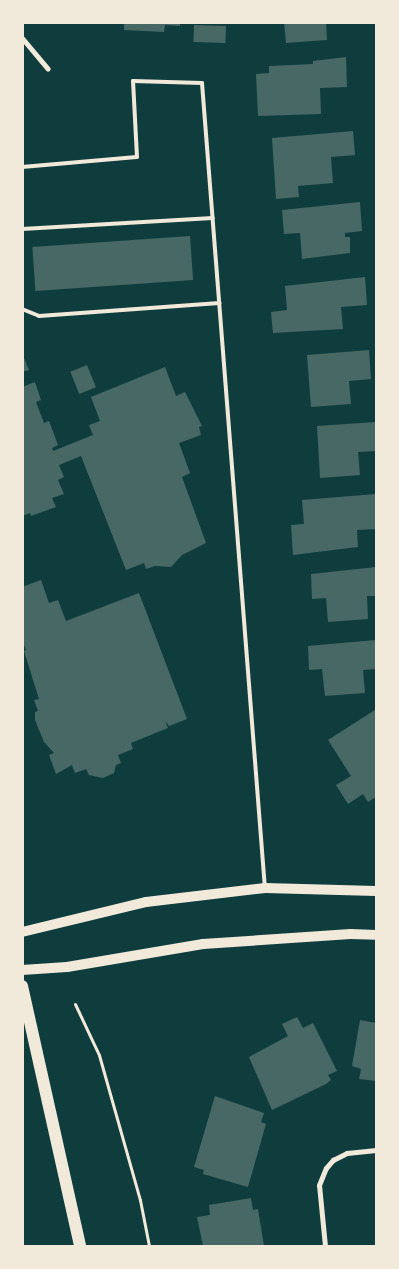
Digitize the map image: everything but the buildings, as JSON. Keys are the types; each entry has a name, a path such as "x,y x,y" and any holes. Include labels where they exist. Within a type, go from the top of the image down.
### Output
{"main road":[{"path":"22,932 146,902 265,888 376,891"},
{"path":"22,970 67,967 203,944 350,934 376,935"},
{"path":"22,986 80,1246"}],"street":[{"path":"22,38 48,69"},
{"path":"325,1246 319,1185 326,1168 333,1160 347,1153 376,1150"}],"lane":[{"path":"22,166 137,157 133,81 202,82 265,888"},
{"path":"22,228 213,218"},
{"path":"22,309 39,316 220,303"}],"path":[{"path":"76,1004 99,1055 140,1200 150,1246"}]}
